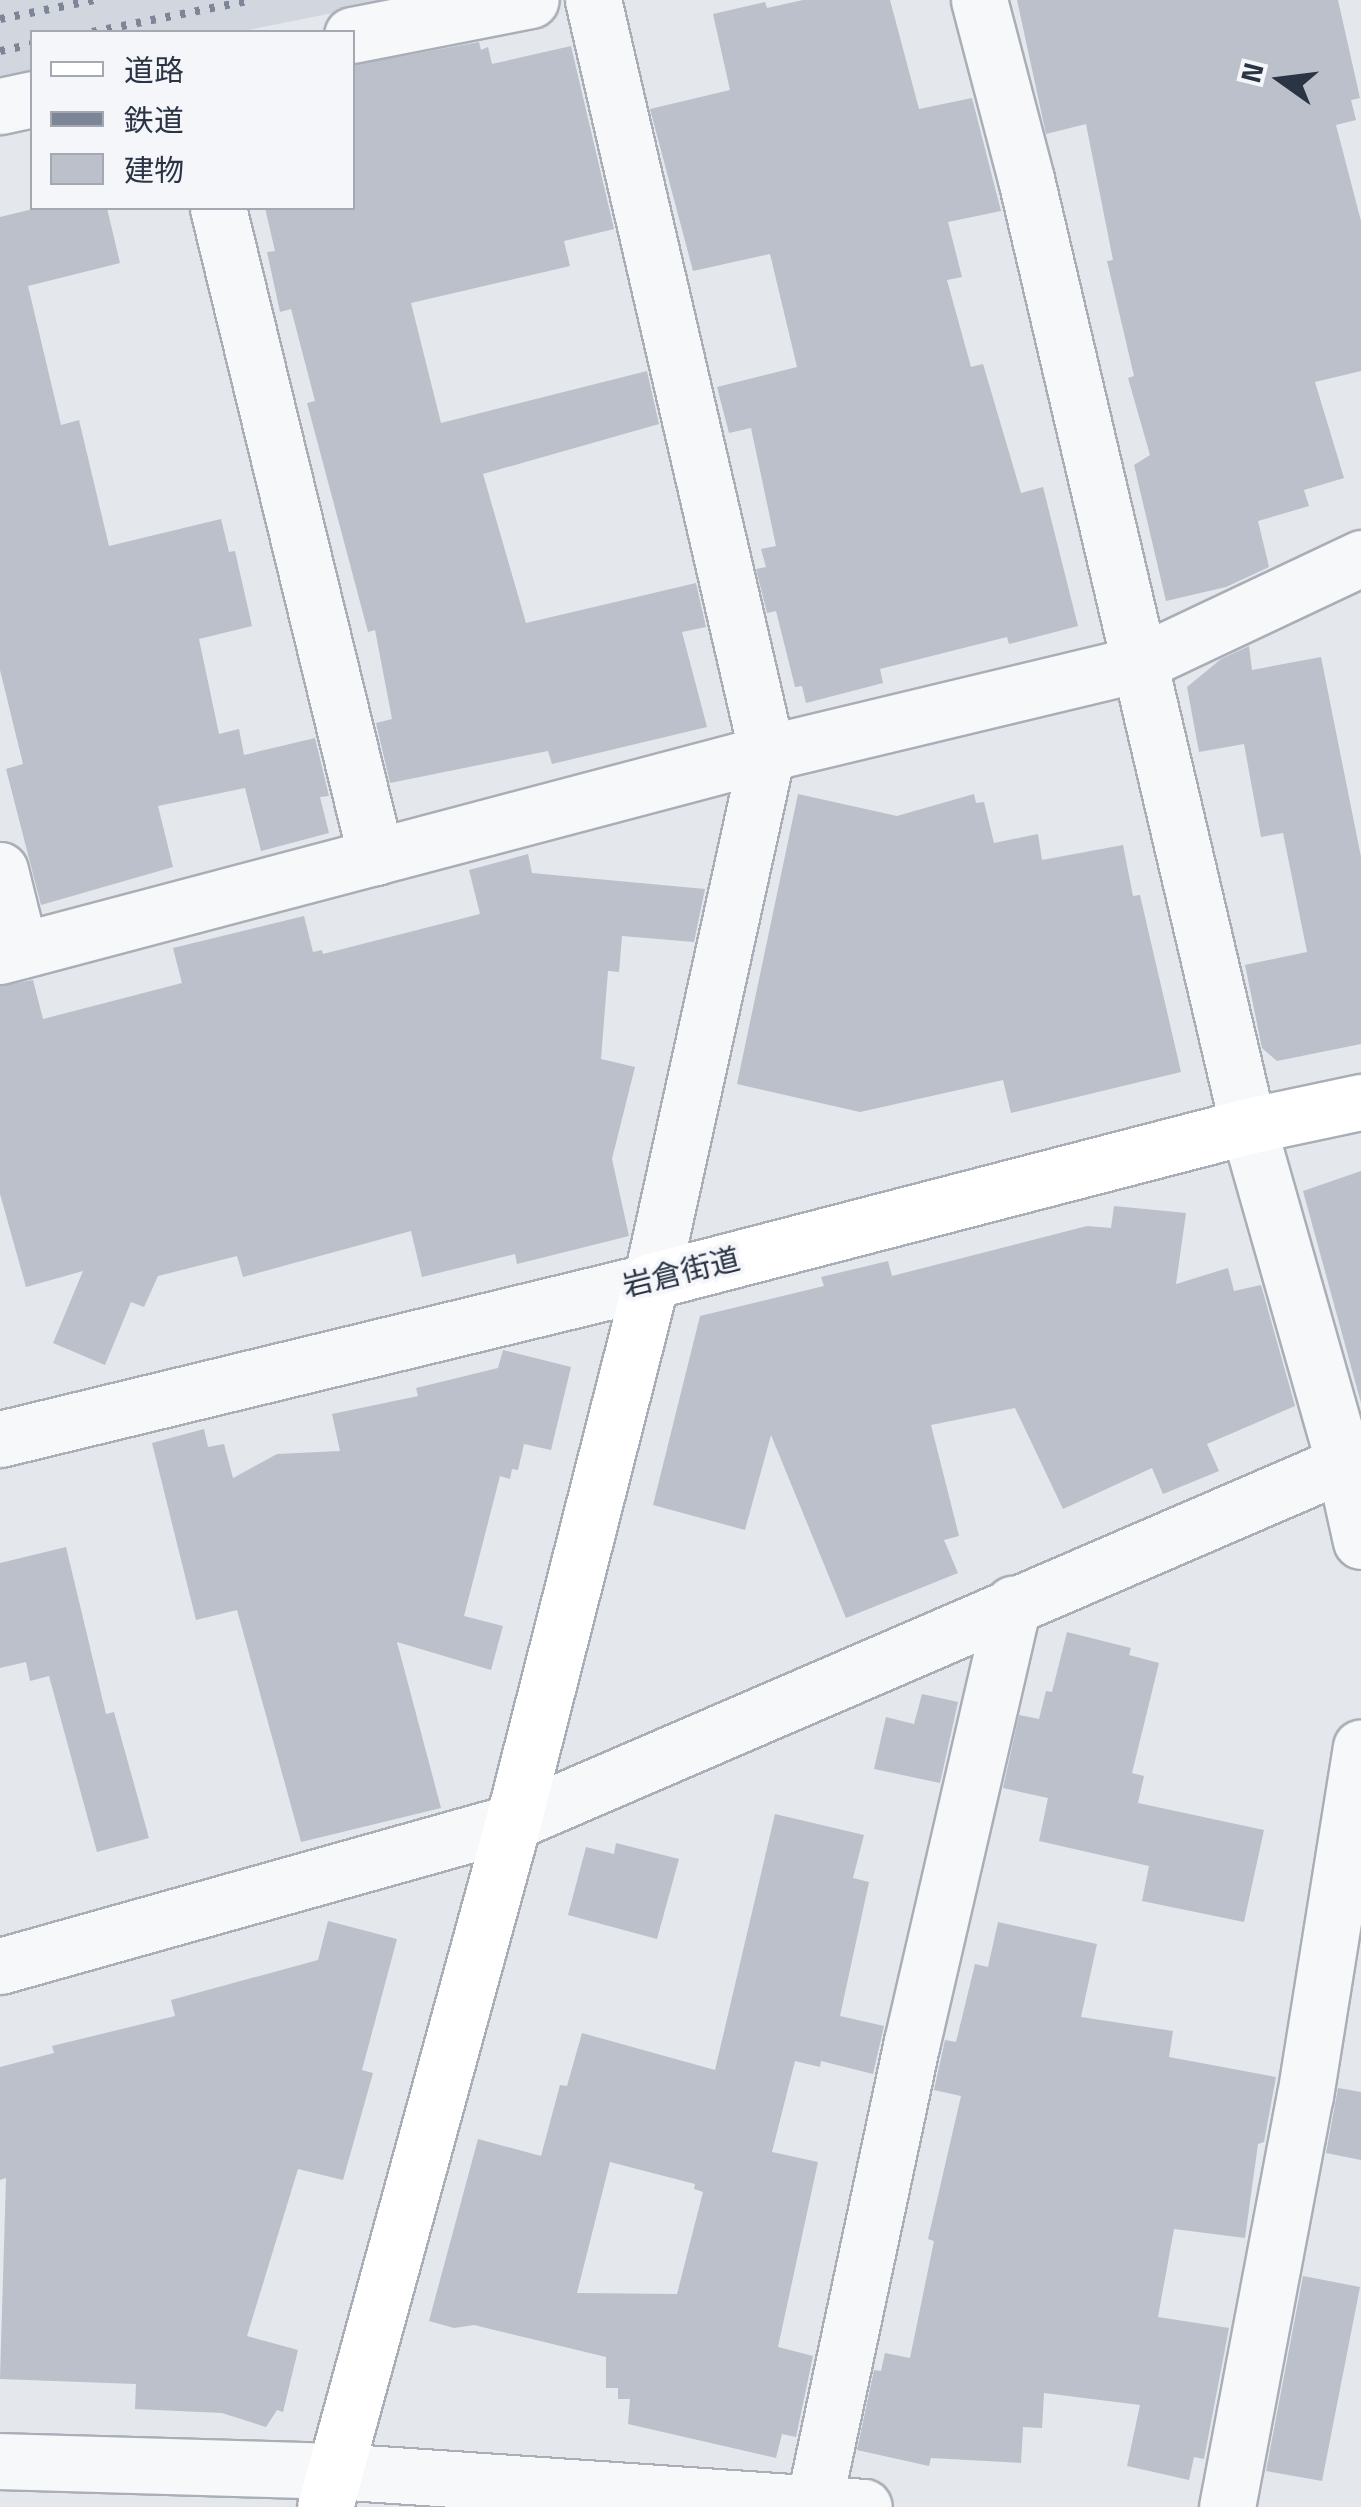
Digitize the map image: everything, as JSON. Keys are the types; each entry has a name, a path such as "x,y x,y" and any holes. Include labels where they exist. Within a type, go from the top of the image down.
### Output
{"street":[{"path":"355,35 531,0"},
{"path":"330,2489 513,1822 651,1280 768,753 592,0"},
{"path":"978,0 1026,179 1248,1126 1352,1458 1361,1540"},
{"path":"0,106 30,99"},
{"path":"218,210 376,857"},
{"path":"0,870 10,954 768,753 1137,664 1361,558"},
{"name":"岩倉街道","path":"0,1439 651,1280 1248,1126 1361,1102"},
{"path":"0,1966 513,1822 1352,1458"},
{"path":"813,2506 912,2042 1013,1604"},
{"path":"1228,2507 1304,2096 1361,1747"},
{"path":"0,2461 330,2489 864,2507"}],"shaded area":[{"path":"0,0 398,0 248,30 30,30 30,74 0,81"}],"building":[{"path":"803,0 890,0 919,109 972,98 1001,211 948,222 962,277 947,280 971,367 983,364 1021,493 1043,487 1078,626 1009,644 1007,637 880,669 883,683 806,703 802,686 795,687 776,611 767,613 756,569 766,567 761,549 776,546 751,428 729,433 717,387 797,367 770,254 693,271 650,109 730,90 713,14 765,2 767,8"},
{"path":"1017,0 1338,0 1360,98 1351,100 1356,120 1336,125 1361,221 1361,371 1315,382 1344,478 1304,490 1309,506 1258,521 1269,567 1226,587 1166,601 1134,465 1150,455 1128,378 1134,376 1107,261 1113,260 1086,124 1046,134"},
{"path":"479,42 481,50 488,47 492,64 571,46 614,229 564,241 570,266 411,303 441,423 647,371 659,424 483,474 526,623 696,583 706,627 682,632 707,727 552,764 548,751 390,783 376,723 392,719 375,630 368,632 307,403 315,401 291,309 280,312 267,252 275,251 265,210 355,210 355,64"},
{"path":"30,210 107,210 120,263 28,286 61,425 79,420 109,546 221,519 229,552 235,551 252,626 199,639 219,734 239,729 244,755 315,738 329,796 320,797 329,833 261,851 245,788 158,806 173,867 41,905 6,769 23,764 0,670 0,217"},
{"path":"1249,646 1252,670 1321,657 1361,857 1361,1044 1277,1061 1262,1048 1245,965 1307,952 1283,833 1261,837 1244,744 1199,752 1187,687 1221,659"},
{"path":"798,794 897,816 974,794 976,803 984,802 994,843 1038,834 1042,860 1123,845 1133,896 1140,895 1181,1072 1011,1113 1003,1080 860,1112 737,1084"},
{"path":"528,854 532,873 705,889 694,942 622,936 619,972 608,971 601,1059 635,1067 612,1159 629,1236 517,1264 515,1254 422,1277 411,1231 243,1277 237,1256 158,1276 144,1307 131,1302 105,1365 53,1343 83,1271 26,1287 0,1194 0,986 33,980 43,1019 182,983 173,948 304,916 313,952 322,950 323,954 480,914 469,870"},
{"path":"1361,1171 1361,1403 1303,1191"},
{"path":"1114,1206 1186,1213 1176,1284 1228,1268 1234,1291 1261,1285 1295,1406 1207,1444 1219,1471 1163,1494 1152,1468 1063,1509 1015,1408 931,1425 959,1536 944,1540 958,1573 846,1618 771,1435 745,1530 653,1505 700,1316 824,1286 821,1277 888,1261 892,1276 1087,1226 1111,1228"},
{"path":"503,1350 571,1367 551,1450 524,1444 518,1470 512,1469 510,1479 500,1476 464,1616 503,1626 491,1670 397,1642 441,1808 301,1842 237,1610 196,1620 152,1443 204,1429 208,1447 224,1444 233,1478 277,1454 340,1451 332,1414 418,1396 416,1388 498,1368"},
{"path":"66,1547 106,1714 114,1712 149,1838 97,1852 49,1676 30,1681 26,1662 0,1668 0,1563"},
{"path":"1067,1632 1131,1648 1129,1655 1159,1663 1132,1773 1144,1776 1138,1803 1264,1830 1244,1922 1142,1901 1149,1866 1039,1841 1048,1798 1003,1788 1019,1715 1039,1719 1046,1691 1052,1692"},
{"path":"922,1694 958,1702 940,1783 874,1769 886,1717 914,1724"},
{"path":"775,1814 864,1835 853,1878 869,1882 840,2016 884,2026 873,2074 821,2061 820,2067 795,2061 772,2152 818,2162 778,2347 813,2356 796,2437 782,2434 776,2458 628,2424 630,2399 618,2399 618,2388 606,2388 606,2357 474,2325 454,2328 429,2321 478,2139 541,2156 560,2085 567,2086 582,2033 715,2070","holes":["610,2162 695,2184 694,2189 703,2192 677,2294 577,2293"]},
{"path":"616,1843 679,1859 657,1939 568,1915 586,1847 614,1854"},
{"path":"328,1921 397,1939 362,2070 373,2073 343,2180 298,2169 247,2336 298,2350 283,2412 277,2410 266,2427 222,2413 135,2409 136,2384 0,2379 6,2178 0,2180 0,2067 54,2053 52,2046 175,2016 171,2000 318,1960"},
{"path":"998,1922 1097,1944 1081,2017 1173,2031 1169,2057 1276,2077 1264,2142 1258,2144 1245,2238 1174,2229 1158,2317 1229,2328 1204,2459 1194,2457 1189,2480 1127,2466 1140,2405 1044,2393 1042,2428 1023,2427 1021,2463 931,2458 929,2466 857,2450 874,2370 881,2371 885,2353 910,2358 934,2241 928,2239 961,2096 934,2090 945,2040 956,2042 975,1964 988,1967"},
{"path":"1338,2088 1361,2092 1361,2160 1326,2153"},
{"path":"1303,2276 1360,2287 1322,2481 1266,2471"}],"railway":[{"path":"0,19 94,0"},
{"path":"102,30 252,0"},
{"path":"0,51 30,44"}]}
